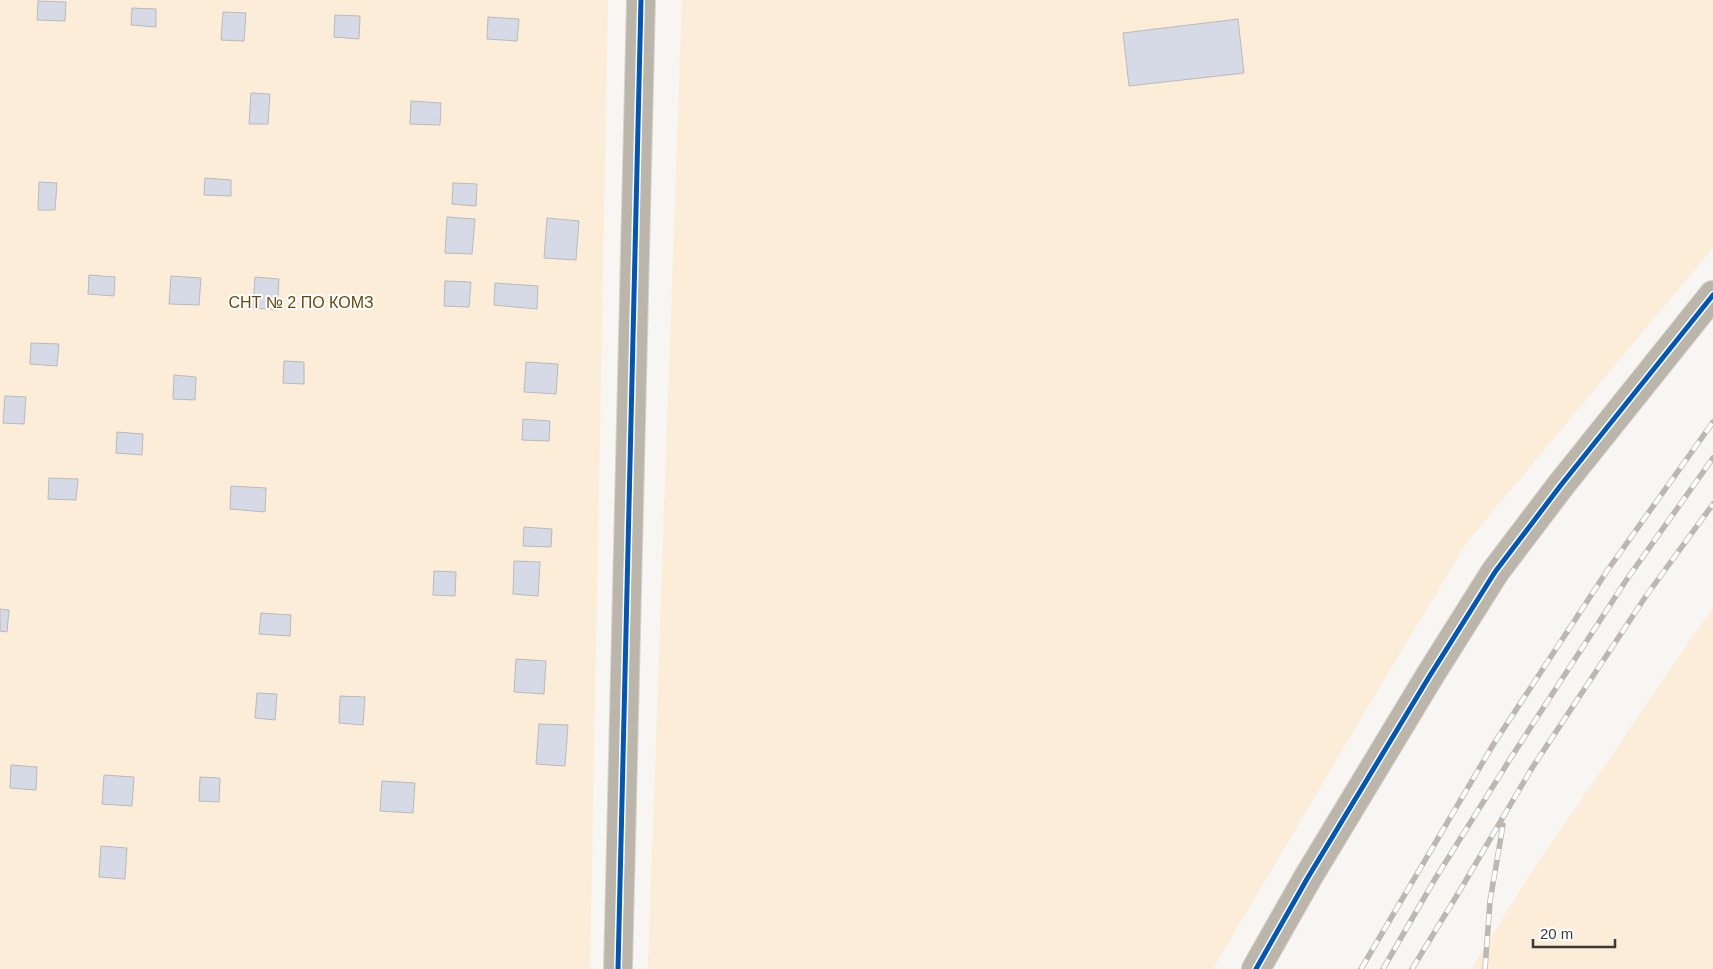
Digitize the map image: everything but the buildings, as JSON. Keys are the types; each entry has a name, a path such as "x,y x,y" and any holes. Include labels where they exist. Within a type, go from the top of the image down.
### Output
{"street":[{"path":"618,969 641,0"},
{"path":"1256,969 1307,879 1495,572 1561,485 1713,295"}],"green space":[{"name":"СНТ № 2 ПО КОМЗ","path":"0,0 608,0 590,969 0,969"},
{"path":"682,0 1713,0 1713,248 1468,541 1213,969 648,969"},
{"path":"1713,607 1713,969 1471,969 1531,873"}],"railway":[{"path":"1361,969 1493,745 1607,571 1713,422"},
{"path":"1383,969 1435,879 1512,756 1625,582 1713,458"},
{"path":"1412,969 1532,768 1646,596 1713,504"},
{"path":"1485,969 1490,901 1503,825"}],"cycle path":[{"path":"618,969 641,0"},
{"path":"1256,969 1307,879 1495,572 1561,485 1713,295"}]}
